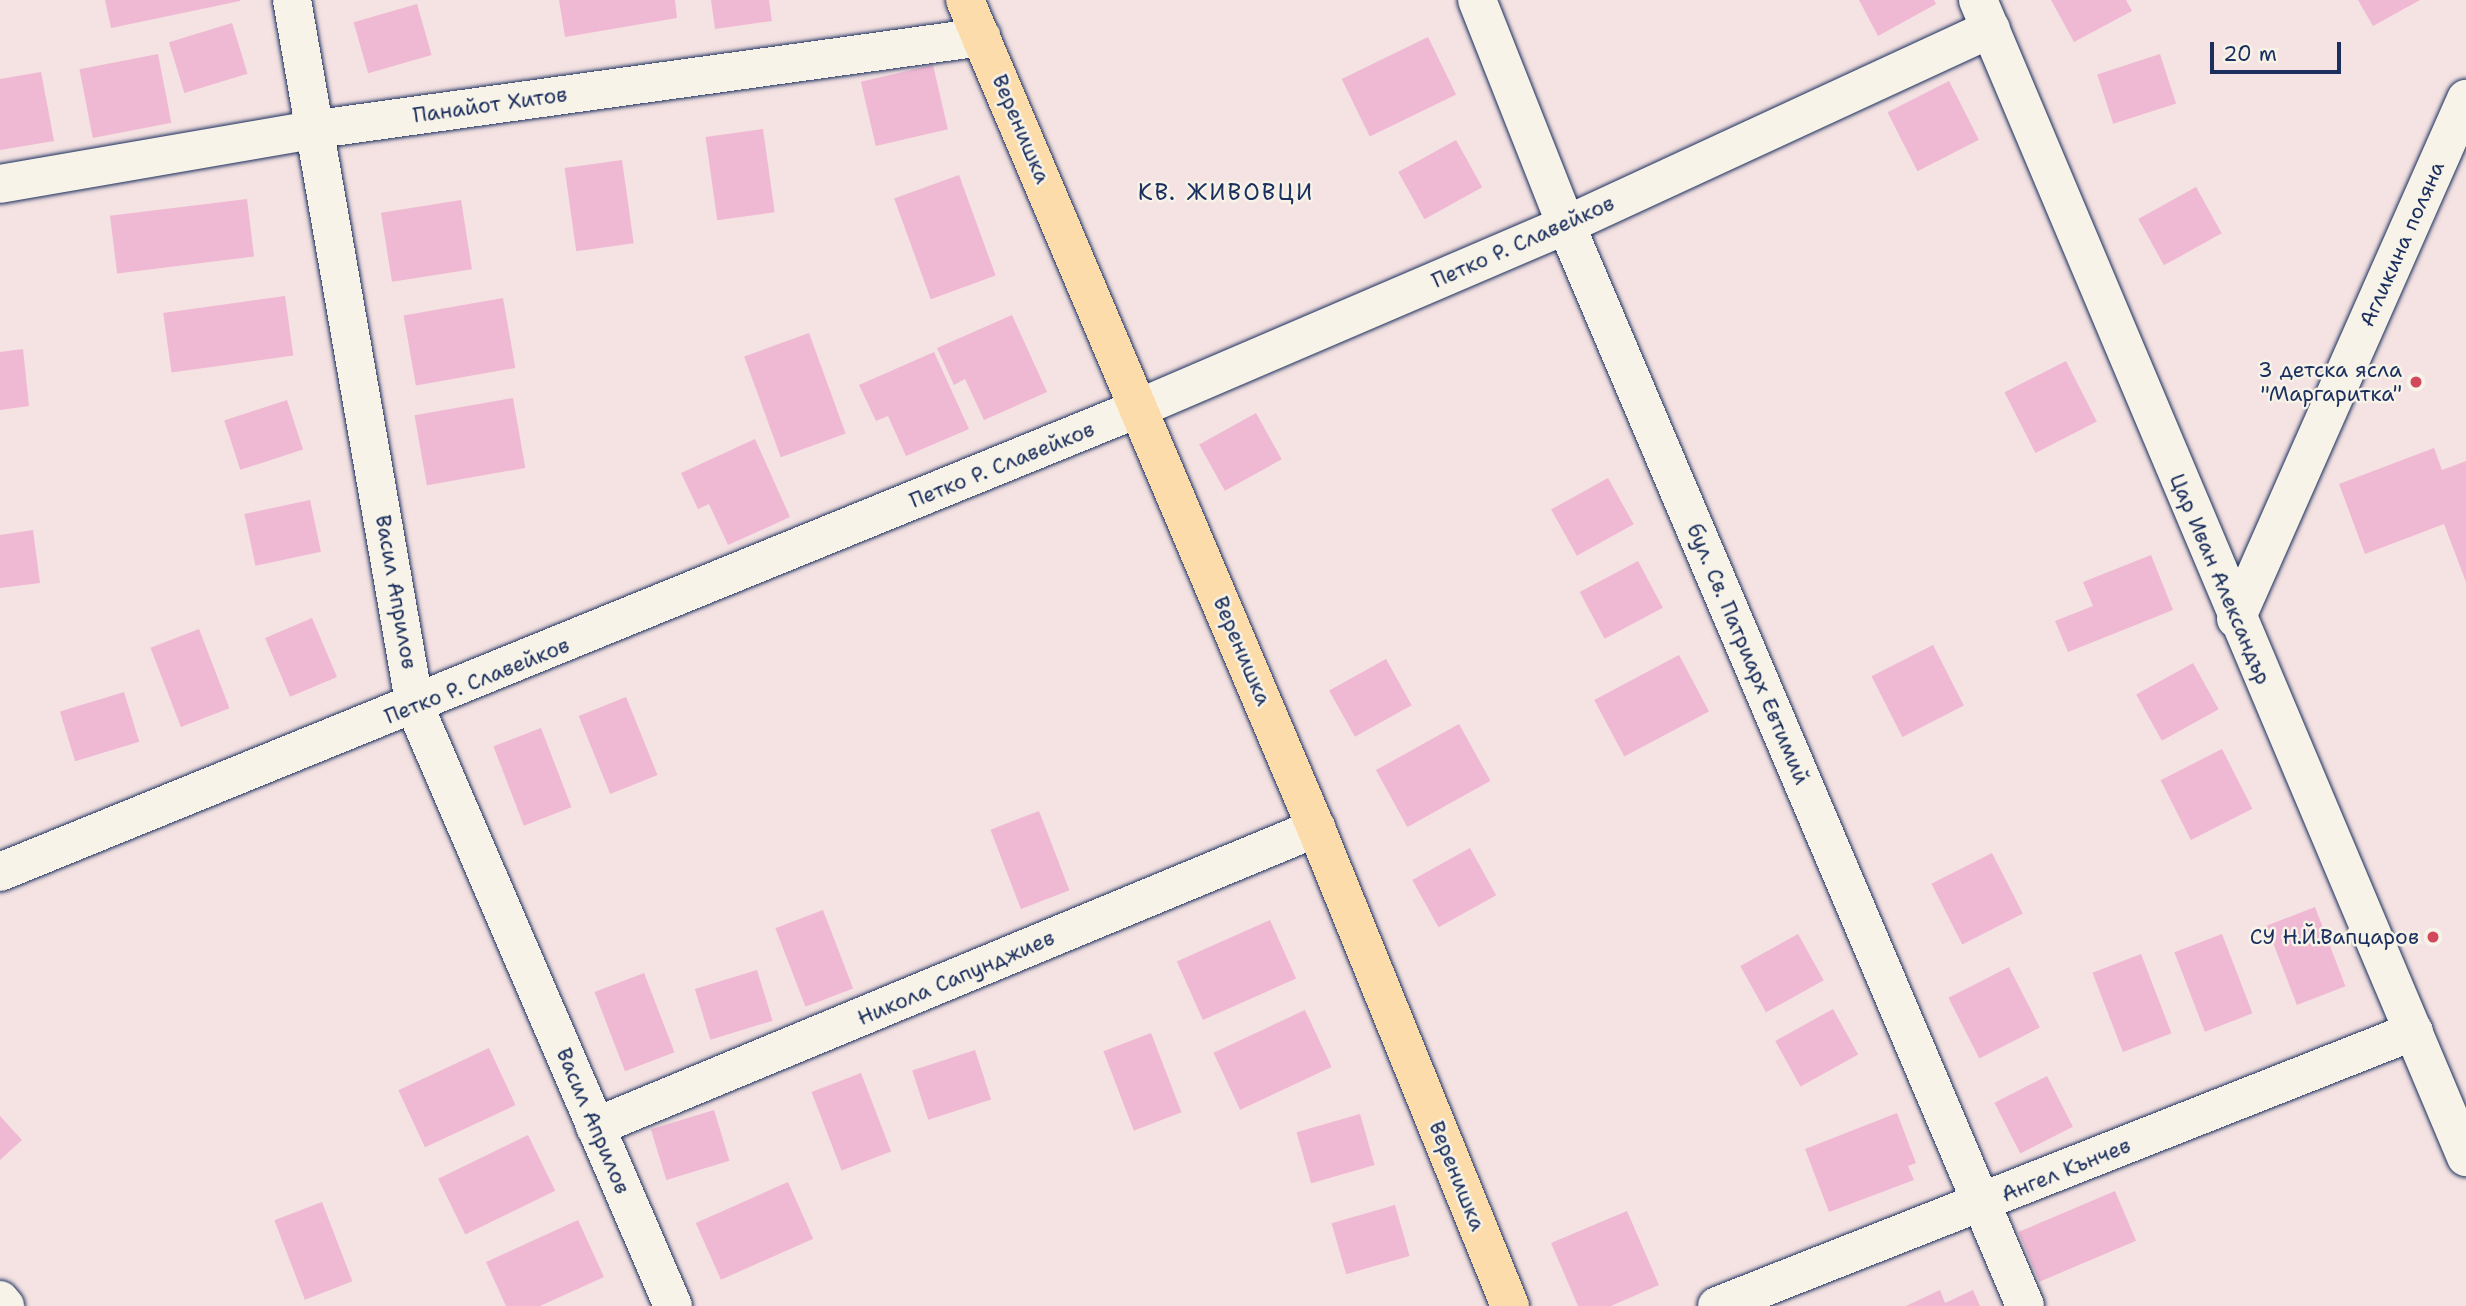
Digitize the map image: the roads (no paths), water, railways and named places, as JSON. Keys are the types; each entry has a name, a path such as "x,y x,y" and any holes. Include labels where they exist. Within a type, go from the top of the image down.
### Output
{"main road":[{"name":"Веренишка","path":"965,0 1316,828 1510,1306"}],"street":[{"name":"Васил Априлов","path":"292,0 318,129 415,707 673,1306"},
{"name":"бул. Св. Патриарх Евтимий","path":"1477,0 1566,225 2025,1306"},
{"name":"Петко Р. Славейков","path":"0,872 415,707 1139,408 1566,225 1984,14"},
{"name":"Цар Иван Александър","path":"1984,14 2236,619 2466,1157"},
{"name":"Панайот Хитов","path":"0,184 318,129 982,37"},
{"name":"Агликина поляна","path":"2236,619 2466,99"},
{"name":"Никола Сапунджиев","path":"595,1128 1316,828"},
{"name":"Ангел Кънчев","path":"1717,1306 1982,1204 2413,1031"},
{"path":"0,1300 5,1306"}],"place":[{"name":"3 детска ясла \"Маргаритка\"","path":"2416,382"},
{"name":"СУ Н.Й.Вапцаров","path":"2433,937"}],"district":[{"name":"КВ. ЖИВОВЦИ","path":"1226,192"}]}
